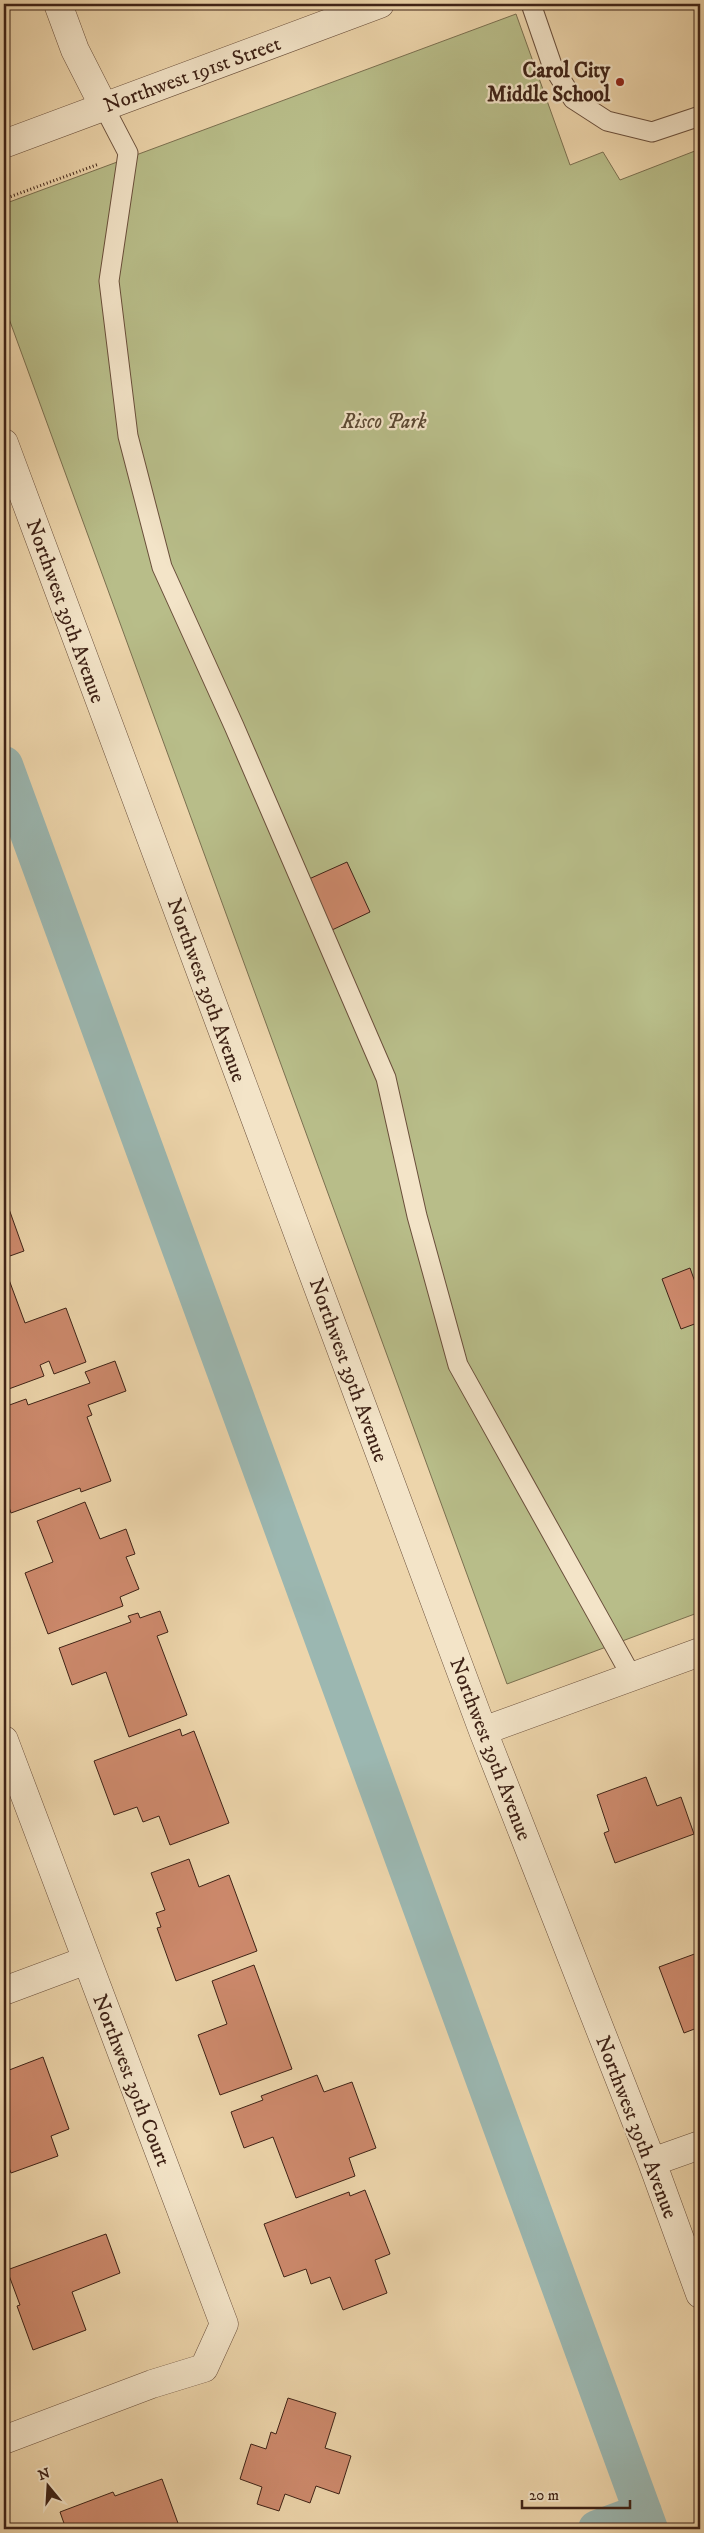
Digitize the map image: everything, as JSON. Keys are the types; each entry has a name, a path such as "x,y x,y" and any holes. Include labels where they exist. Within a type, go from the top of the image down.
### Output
{"street":[{"path":"58,4 75,50 104,107"},
{"name":"Northwest 191st Street","path":"4,144 380,4"},
{"name":"Northwest 39th Avenue","path":"4,443 483,1731 652,2162 700,2294"},
{"path":"483,1731 700,1652"},
{"name":"Northwest 39th Court","path":"4,1740 224,2324 204,2368 152,2384 4,2440"},
{"path":"4,1991 87,1960"},
{"path":"652,2162 700,2145"}],"lane":[{"path":"531,4 552,65 573,99 607,121 652,132 700,116"},
{"path":"104,107 128,154 109,281 128,436 162,568 234,726 386,1078 417,1216 458,1365 632,1677"}],"path":[{"path":"4,199 128,154"}],"green space":[{"name":"Risco Park","path":"516,14 570,165 603,152 620,180 700,149 700,1612 507,1684 4,305 4,204"}],"building":[{"path":"347,862 370,912 332,930 309,879"},
{"path":"4,1195 24,1251 7,1257 8,1261 4,1263"},
{"path":"690,1268 700,1296 700,1322 681,1329 662,1279"},
{"path":"8,1277 25,1323 66,1308 86,1362 54,1374 49,1361 40,1365 44,1376 6,1390 8,1394 4,1395 4,1279"},
{"path":"115,1361 126,1391 88,1405 92,1415 87,1417 111,1481 81,1492 80,1488 11,1513 4,1493 4,1407 26,1399 28,1405 90,1383 85,1372"},
{"path":"85,1502 100,1539 126,1529 135,1554 126,1557 139,1589 120,1597 123,1606 48,1634 25,1573 53,1562 37,1521"},
{"path":"160,1611 168,1632 157,1636 187,1715 129,1737 106,1672 72,1685 59,1648 131,1622 128,1616 138,1613 140,1618"},
{"path":"180,1729 182,1736 194,1731 229,1823 170,1845 159,1816 143,1822 137,1807 114,1815 94,1761"},
{"path":"646,1777 657,1806 681,1797 694,1834 615,1863 604,1833 609,1831 597,1795"},
{"path":"189,1859 199,1887 229,1875 257,1951 176,1981 157,1928 161,1927 156,1913 165,1910 151,1873"},
{"path":"700,1952 700,2036 697,2028 684,2033 659,1967"},
{"path":"254,1965 292,2069 220,2095 198,2035 227,2024 212,1981"},
{"path":"43,2057 69,2129 51,2136 58,2156 11,2173 4,2155 4,2072"},
{"path":"317,2075 324,2092 352,2082 376,2148 349,2158 355,2176 296,2198 273,2137 244,2148 231,2112 263,2100 261,2096"},
{"path":"365,2190 390,2254 375,2260 387,2293 343,2310 330,2277 311,2284 306,2269 284,2277 264,2224 349,2192 350,2196"},
{"path":"106,2234 120,2273 72,2292 86,2330 33,2350 17,2306 20,2305 7,2270"},
{"path":"288,2398 336,2413 325,2448 351,2456 339,2494 316,2486 310,2503 285,2494 279,2511 257,2504 262,2487 240,2479 251,2444 266,2449 271,2432 276,2434"},
{"path":"162,2479 179,2526 169,2529 66,2529 60,2512 113,2492 115,2496"}],"waterway":[{"path":"4,765 649,2529"},
{"path":"597,2529 643,2512"}],"place":[{"name":"Carol City Middle School","path":"620,82"}]}
